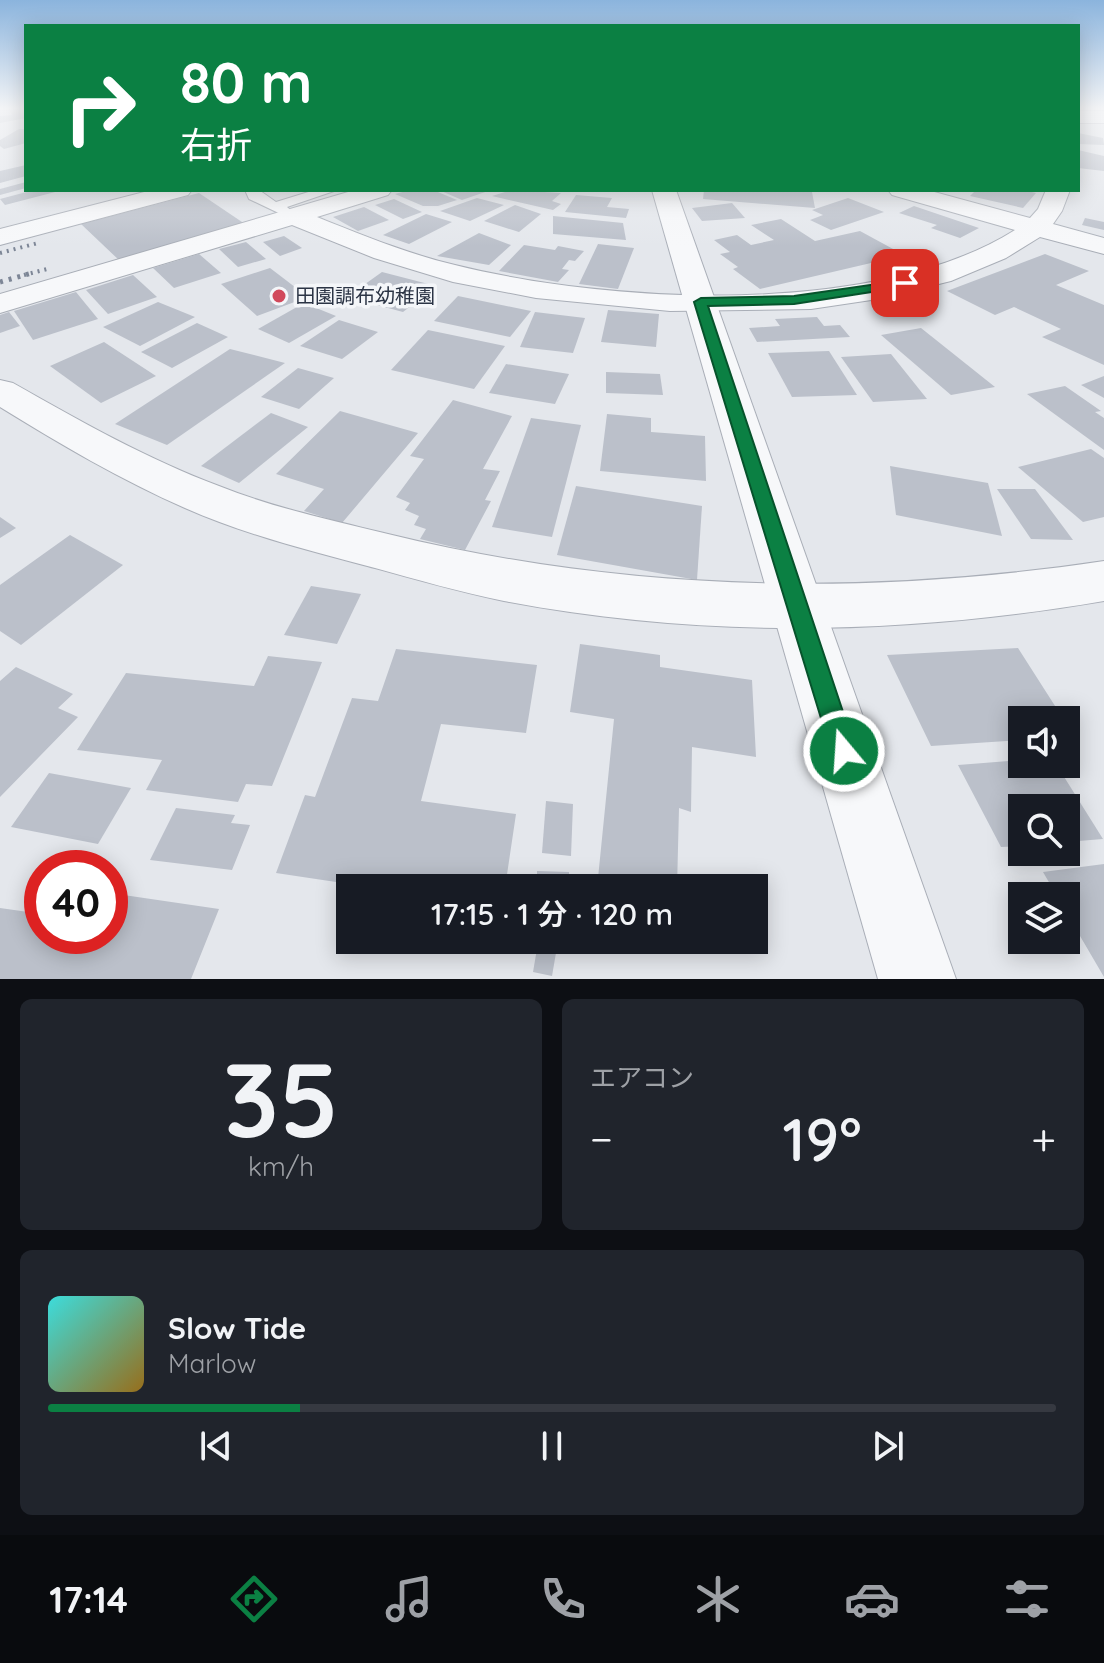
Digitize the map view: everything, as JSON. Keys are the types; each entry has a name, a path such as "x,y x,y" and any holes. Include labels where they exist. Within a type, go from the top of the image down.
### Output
{"street":[{"path":"0,237 128,196 163,192"},
{"path":"0,304 283,212 371,192"},
{"path":"665,192 917,979"},
{"path":"907,192 1104,246"},
{"path":"283,212 383,254 478,279 590,296 701,302 794,300 888,287 984,259 1036,227 1055,201 1057,192"},
{"path":"0,391 151,475 233,509 317,535 506,581 607,594 798,609 887,607 981,599 1104,581"}],"lane":[{"path":"253,192 254,196 283,212 326,192"}],"building":[{"path":"1080,155 1104,156 1104,171 1080,168"},
{"path":"24,165 24,177 0,183 0,171"},
{"path":"24,183 24,189 0,195 0,189"},
{"path":"26,192 55,192 5,205 0,199"},
{"path":"438,192 457,200 438,206 423,206 395,194"},
{"path":"444,192 485,192 462,200"},
{"path":"505,192 561,193 552,201 561,204 553,210 492,196"},
{"path":"704,192 812,192 815,208 703,199"},
{"path":"974,192 1036,193 1023,208 970,196"},
{"path":"199,193 245,224 121,262 81,224"},
{"path":"576,195 612,198 607,207 629,209 626,218 565,212"},
{"path":"477,198 504,205 470,221 440,211"},
{"path":"848,198 884,212 831,230 810,220 823,215 812,210"},
{"path":"394,199 422,212 403,219 375,205"},
{"path":"732,203 745,218 702,221 692,208"},
{"path":"515,205 541,214 519,232 484,221"},
{"path":"914,206 979,228 960,238 931,228 937,225 899,213"},
{"path":"364,207 389,220 358,231 333,217"},
{"path":"426,214 452,222 409,244 383,235"},
{"path":"553,216 623,223 626,240 553,234"},
{"path":"1085,218 1104,222 1104,230 1082,225"},
{"path":"781,219 815,241 860,231 917,262 883,271 871,263 760,289 733,269 738,267 720,254 730,252 714,240 737,235 751,245 774,240 751,225"},
{"path":"479,233 511,245 489,265 437,256"},
{"path":"284,236 302,248 280,256 263,242"},
{"path":"246,242 266,259 238,267 219,249"},
{"path":"598,244 634,248 618,289 579,284"},
{"path":"524,245 584,251 575,261 569,260 562,269 569,270 558,282 499,271"},
{"path":"199,254 221,273 174,288 153,268"},
{"path":"1045,254 1089,271 1056,285 1104,305 1104,365 1042,337 1061,329 1014,307 995,315 947,291"},
{"path":"270,268 308,297 257,316 221,284"},
{"path":"382,272 436,286 403,312 347,297"},
{"path":"133,275 157,297 108,314 86,290"},
{"path":"76,292 98,319 33,340 14,311"},
{"path":"458,296 531,311 510,337 434,321"},
{"path":"158,302 195,317 140,346 103,327"},
{"path":"304,303 336,316 289,343 258,329"},
{"path":"608,310 659,314 656,347 601,342"},
{"path":"9,312 20,326 0,333 0,315"},
{"path":"535,312 585,318 573,353 520,347"},
{"path":"817,317 824,326 840,325 850,337 757,342 749,328 780,326 775,319"},
{"path":"339,320 378,332 342,359 300,346"},
{"path":"197,323 228,337 172,368 141,352"},
{"path":"921,328 995,387 951,395 881,335"},
{"path":"428,330 505,346 474,389 391,370"},
{"path":"104,342 156,376 101,403 50,366"},
{"path":"230,349 285,363 167,445 115,424"},
{"path":"829,351 857,395 792,397 768,353"},
{"path":"891,354 927,399 873,402 841,357"},
{"path":"506,364 569,374 555,404 489,393"},
{"path":"298,368 334,378 299,409 261,397"},
{"path":"606,372 660,374 663,395 606,393"},
{"path":"1104,376 1104,398 1081,385"},
{"path":"1065,386 1101,411 1095,412 1104,418 1104,450 1027,394"},
{"path":"453,400 512,416 483,469 500,471 485,500 491,501 465,550 420,539 426,529 414,525 419,516 405,510 410,503 396,497 424,459 410,456"},
{"path":"340,411 418,433 342,523 304,511 324,489 276,474"},
{"path":"271,413 308,427 239,483 201,466"},
{"path":"607,414 651,418 651,432 705,436 706,481 600,471"},
{"path":"531,418 581,425 552,537 492,527"},
{"path":"1091,449 1104,458 1104,517 1083,522 1018,467"},
{"path":"890,466 988,483 1002,536 896,515"},
{"path":"576,486 702,506 697,580 557,555"},
{"path":"997,489 1035,489 1073,540 1031,539"},
{"path":"0,517 16,528 0,538"},
{"path":"70,535 123,565 21,645 0,631 0,585"},
{"path":"311,586 361,594 337,644 284,635"},
{"path":"580,644 660,655 660,667 752,680 756,757 692,747 691,812 679,808 677,874 598,874 614,719 570,712"},
{"path":"1018,648 1055,706 1008,706 1008,741 931,746 887,655"},
{"path":"396,649 537,665 526,733 441,724 421,801 516,814 507,874 336,874 336,882 276,873 305,795 315,797 352,698 378,701"},
{"path":"268,656 322,662 272,786 246,784 238,802 146,790 162,760 77,750 126,673 254,686"},
{"path":"16,667 73,694 58,708 78,717 0,797 0,681"},
{"path":"1008,761 1008,778 1065,778 1075,794 1008,794 1008,847 1001,847 958,765"},
{"path":"49,773 131,788 98,844 11,827"},
{"path":"546,801 573,804 571,856 542,853"},
{"path":"1080,802 1103,839 1080,841"},
{"path":"176,808 235,815 231,823 250,825 232,870 150,860"},
{"path":"1104,864 1104,977 1080,936 1080,882 1049,882 1043,872"},
{"path":"537,871 569,872 569,874 537,874"},
{"path":"128,896 219,909 191,979 0,979 0,908 24,911 24,954 128,954"},
{"path":"536,954 556,954 552,976 533,972"}],"railway":[{"path":"0,253 38,243"},
{"path":"24,275 51,268"},
{"path":"0,282 32,273"}],"place":[{"name":"田園調布幼稚園","path":"279,296"}],"route":[{"path":"844,751 701,302 794,300 905,283"}]}
